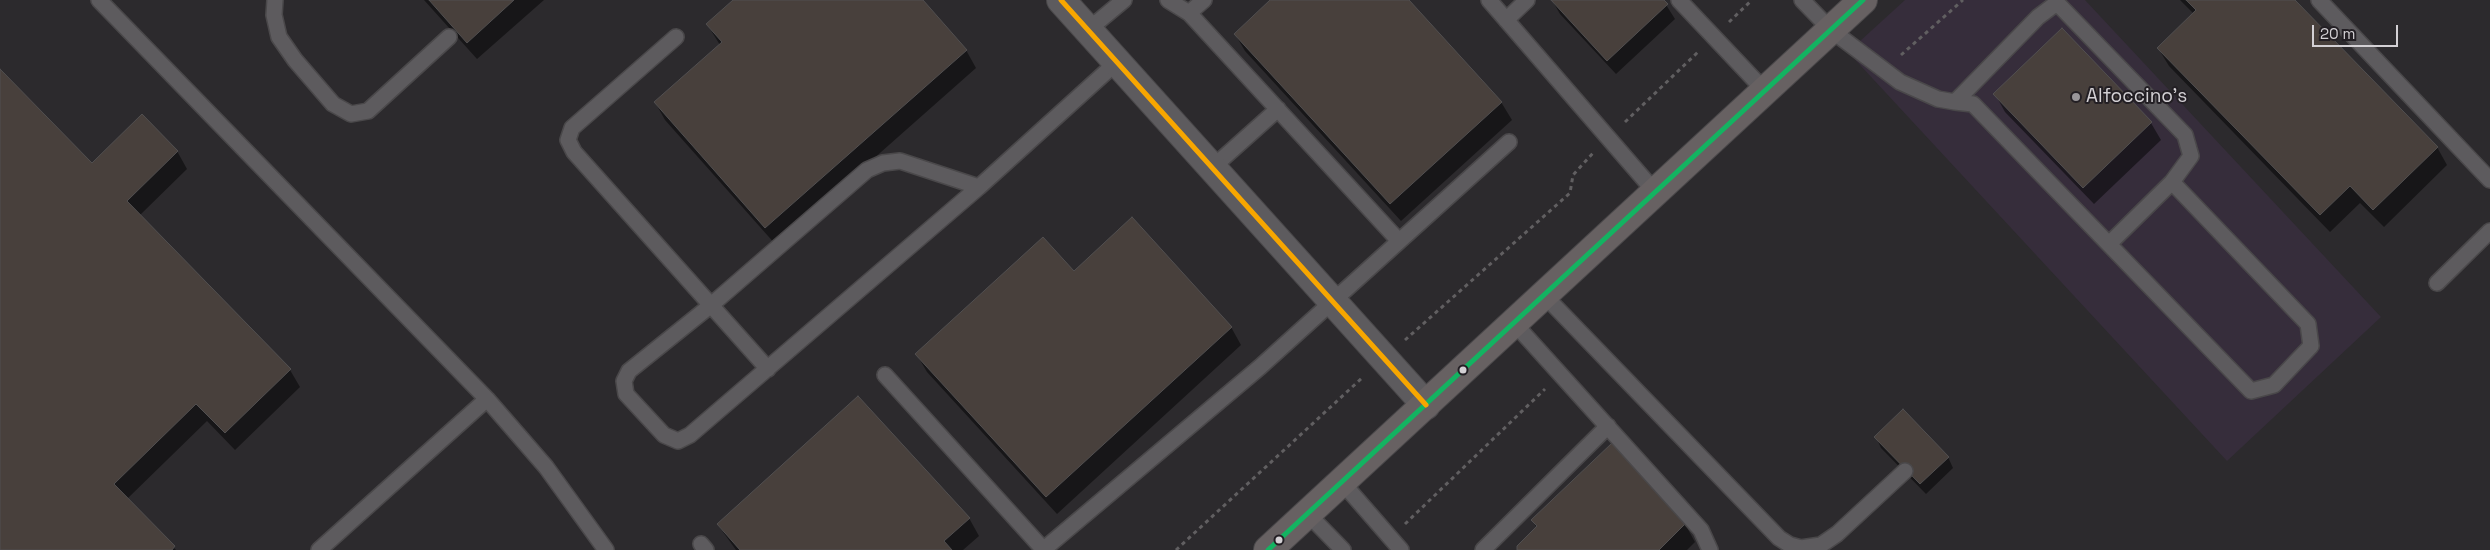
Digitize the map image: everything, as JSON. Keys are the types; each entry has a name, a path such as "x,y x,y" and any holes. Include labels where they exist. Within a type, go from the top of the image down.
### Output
{"main road":[{"path":"1268,550 1863,0"}],"street":[{"path":"1061,0 1426,404"}],"lane":[{"path":"99,0 487,399 546,466 606,550"},
{"path":"275,0 274,15 279,36 295,60 333,104 352,114 368,112 449,38"},
{"path":"1088,30 1124,0"},
{"path":"1168,0 1189,13 1399,241"},
{"path":"1189,13 1204,0"},
{"path":"1489,0 1656,193"},
{"path":"1506,20 1526,0"},
{"path":"1679,0 1765,92"},
{"path":"1802,0 1831,30 1908,86 1938,99 1973,104 2251,391 2274,385 2311,346 2308,324 2172,182"},
{"path":"2319,0 2490,180"},
{"path":"1955,102 2038,17 2054,5 2060,6 2185,135 2191,156 2172,182 2109,244"},
{"path":"676,37 572,128 568,140 574,152 768,369"},
{"path":"979,187 900,161 883,163 867,170 710,306 629,371 624,381 626,394 664,435 678,441 690,435 979,187 1117,62"},
{"path":"1212,168 1278,109"},
{"path":"885,375 1043,550 1260,367 1508,142"},
{"path":"2437,283 2490,231"},
{"path":"1544,295 1779,538 1790,545 1801,548 1822,545 1837,534 1905,471"},
{"path":"1514,323 1701,530 1710,550"},
{"path":"319,550 487,399"},
{"path":"1482,550 1608,426"},
{"path":"1341,482 1401,550"},
{"path":"1307,513 1343,550"}],"path":[{"path":"1176,550 1384,358 1570,193 1573,175 1608,138 1752,0"},
{"path":"1884,70 1963,0"},
{"path":"1390,538 1560,375"}],"shaded area":[{"path":"1905,0 2085,0 2381,317 2227,461 1848,52"}],"building":[{"path":"429,0 514,0 467,43"},
{"path":"733,0 923,0 967,50 765,228 654,102 722,42 706,24"},
{"path":"1270,0 1409,0 1502,102 1390,204 1234,34"},
{"path":"1551,0 1664,0 1668,4 1607,61"},
{"path":"2186,0 2295,0 2438,147 2373,210 2350,186 2320,215 2157,48 2196,10"},
{"path":"2062,28 2152,122 2083,188 1993,94"},
{"path":"0,69 92,163 142,114 178,151 127,201 291,369 225,433 196,404 114,484 175,546 172,550 0,550"},
{"path":"1132,217 1232,327 1046,497 915,354 1043,237 1074,271"},
{"path":"858,396 970,518 944,541 952,550 740,550 717,524"},
{"path":"1903,409 1949,457 1920,484 1874,437"},
{"path":"1612,443 1686,523 1659,550 1517,550 1517,546 1537,526 1531,520"}],"transit line":[{"path":"1061,0 1426,405"},
{"path":"1268,550 1863,0"}],"place":[{"name":"Alfoccino's","path":"2076,97"}]}
